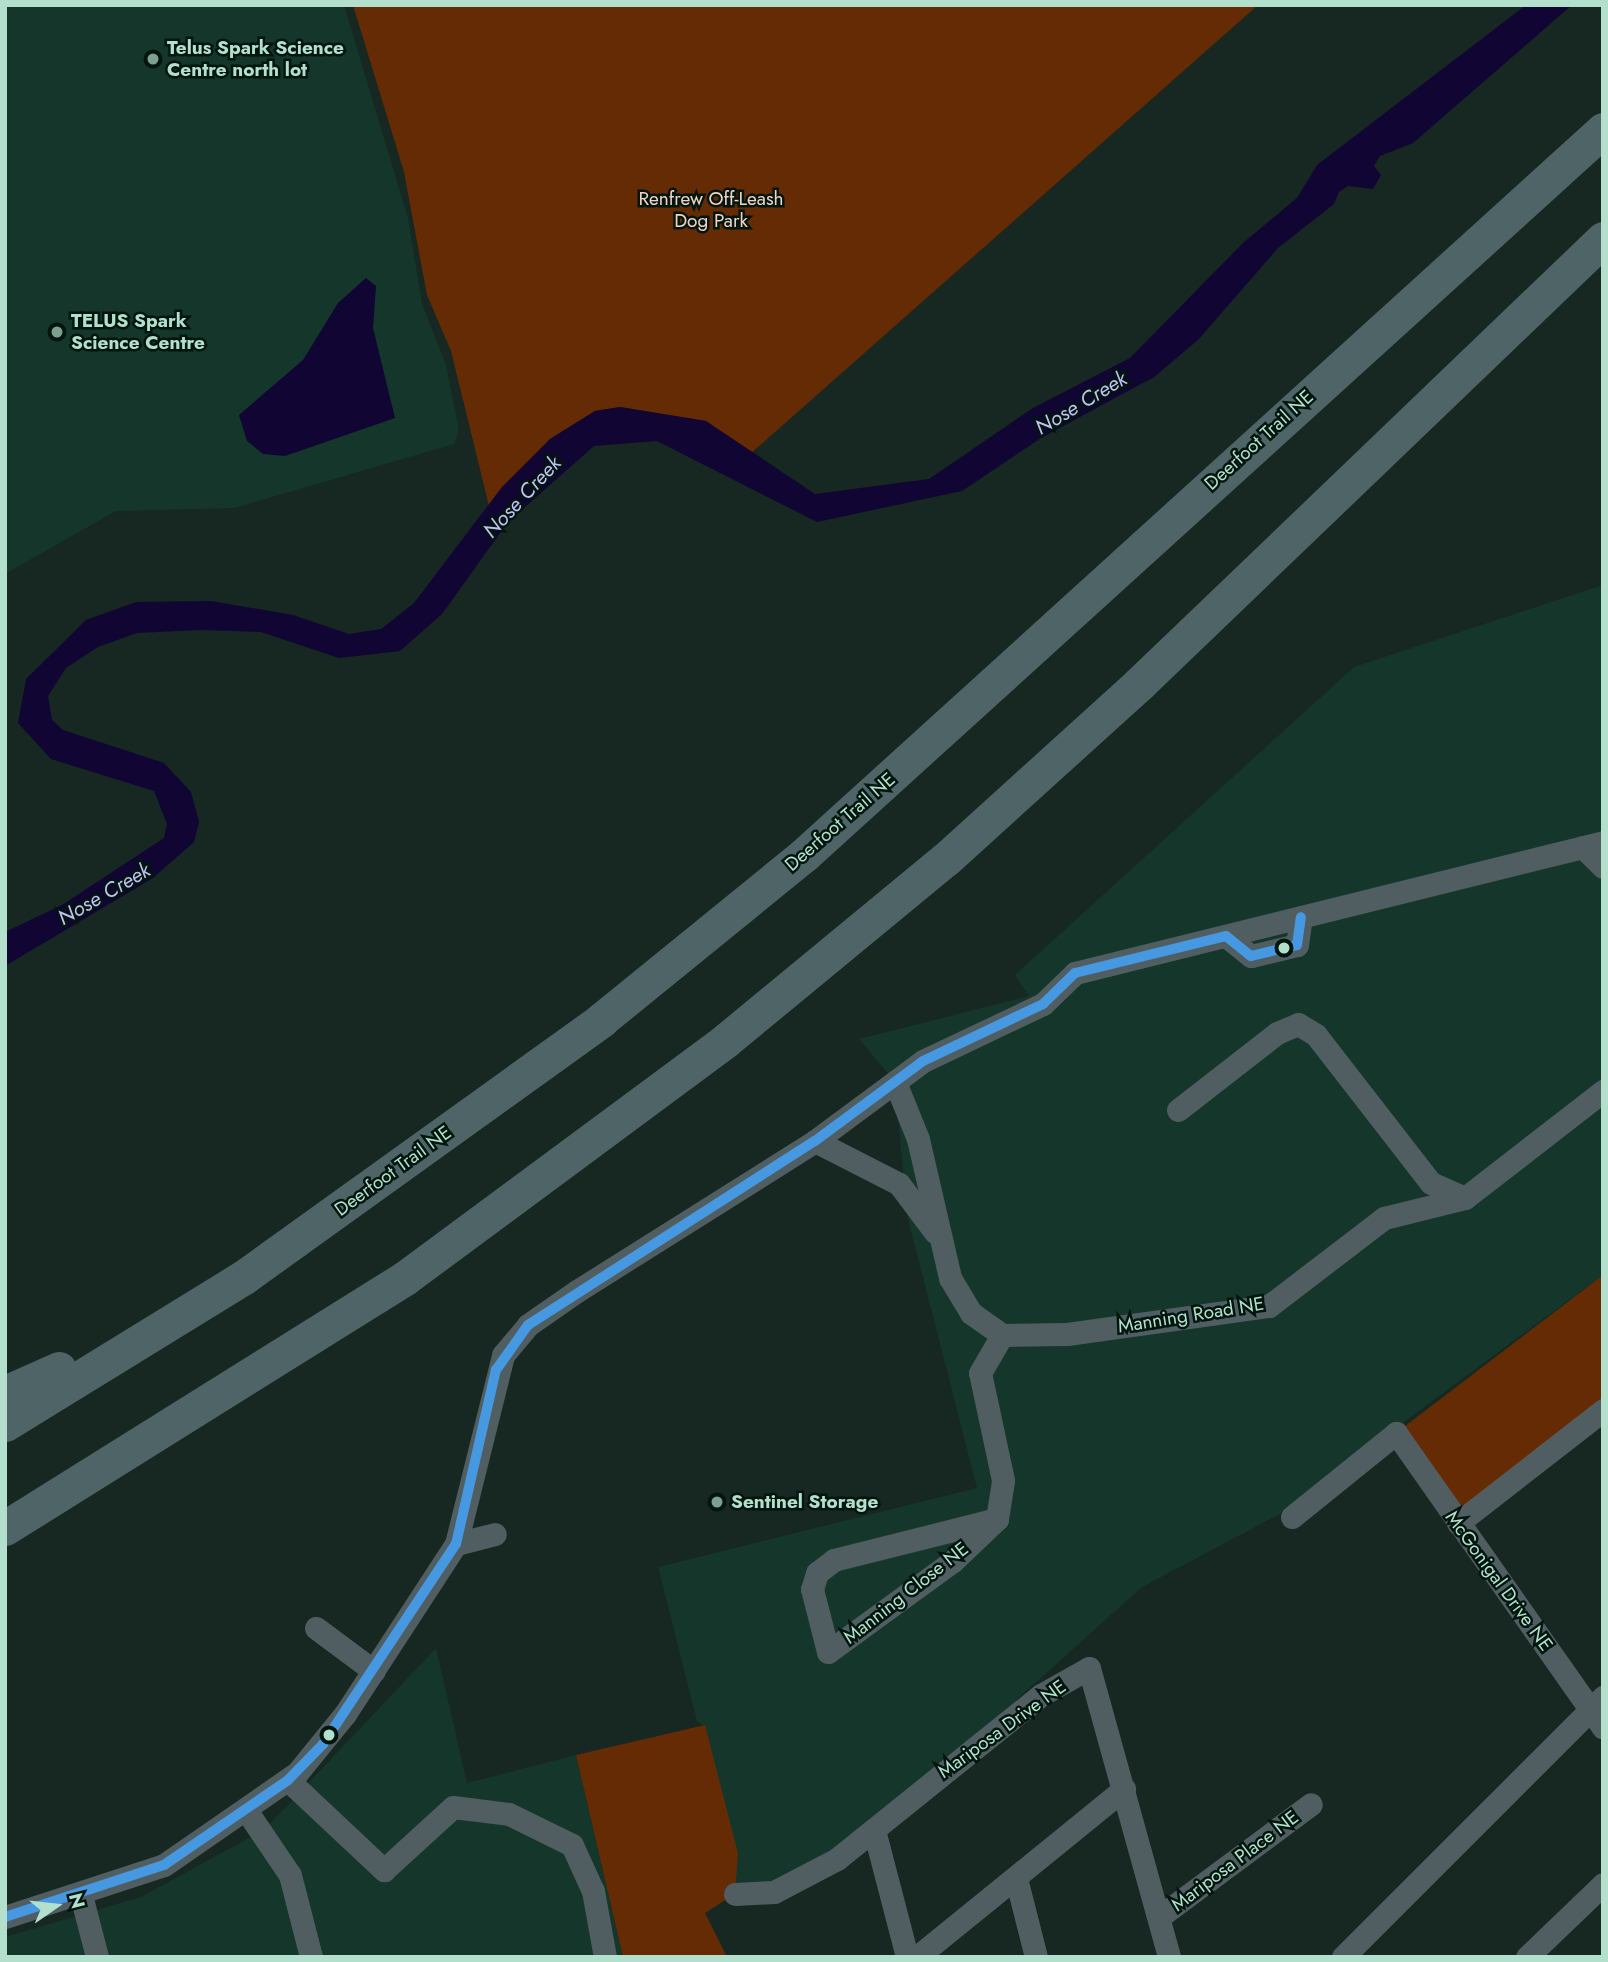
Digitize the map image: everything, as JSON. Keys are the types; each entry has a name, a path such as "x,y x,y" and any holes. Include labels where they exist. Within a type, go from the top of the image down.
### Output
{"highway":[{"name":"Deerfoot Trail NE","path":"5,1424 244,1277 601,1020 804,855 1603,130"},
{"path":"13,1528 405,1278 725,1041 946,859 1139,684 1603,239"},
{"path":"5,1393 244,1277"}],"street":[{"path":"5,1917 81,1895 164,1866 288,1780 323,1744 456,1544 479,1466 491,1386 515,1338 577,1291 816,1141 895,1082 952,1045 1042,1004 1075,973 1593,844 1603,867"},
{"path":"1178,1110 1277,1033 1298,1024 1316,1035 1431,1183 1465,1198"},
{"path":"895,1082 918,1139 950,1278 971,1313 1002,1335 980,1373 1003,1480 997,1518"},
{"name":"Manning Road NE","path":"1002,1335 1067,1334 1269,1306 1384,1218 1465,1198 1603,1091"},
{"path":"816,1141 899,1184 939,1237"},
{"path":"1458,1523 1603,1410"},
{"name":"McGonigal Drive NE","path":"1292,1517 1396,1433 1458,1523 1599,1712"},
{"name":"Manning Close NE","path":"997,1518 953,1561 828,1652 812,1589 817,1573 834,1560 997,1518"},
{"path":"456,1544 495,1534"},
{"path":"316,1628 374,1671"},
{"name":"Mariposa Drive NE","path":"735,1894 774,1892 837,1859 1041,1695 1089,1668 1169,1957"},
{"path":"1343,1957 1599,1712"},
{"path":"288,1780 384,1870 453,1807 509,1814 572,1845 593,1891 605,1957"},
{"path":"917,1957 1124,1789"},
{"name":"Mariposa Place NE","path":"1160,1917 1311,1804"},
{"path":"246,1810 290,1875 311,1957"},
{"path":"874,1830 907,1957"},
{"path":"1016,1878 1036,1957"},
{"path":"1527,1957 1603,1884"},
{"path":"81,1895 97,1957"}],"shaded area":[{"path":"5,5 344,5 408,218 422,304 446,365 459,430 454,444 234,508 116,511 5,574"},
{"path":"1603,585 1603,1275 1278,1515 1142,1587 893,1811 774,1892 735,1894 705,1726 697,1721 658,1567 977,1488 907,1215 895,1082 859,1039 1029,996 1015,975 1354,667"},
{"path":"436,1648 467,1783 576,1755 623,1957 5,1957 5,1937 141,1897 265,1829"}],"green space":[{"name":"Renfrew Off-Leash Dog Park","path":"353,5 1258,5 750,454 706,421 620,407 595,411 550,439 489,506 451,351 427,295 404,172"},
{"path":"1603,1275 1603,1410 1458,1523 1396,1433"},
{"path":"705,1725 738,1853 735,1894 705,1913 727,1957 623,1957 576,1755"}],"water":[{"name":"Nose Creek","path":"1526,5 1572,5 1413,143 1380,156 1374,166 1381,175 1373,189 1348,186 1339,192 1334,204 1278,248 1198,340 1154,377 1041,438 962,491 817,522 657,441 594,446 508,522 442,614 400,651 339,658 261,632 200,630 137,633 98,647 66,668 48,696 52,720 63,730 164,763 191,792 199,822 194,842 153,878 5,966 5,932 62,905 164,838 167,824 154,791 51,759 18,723 26,679 86,620 136,602 211,601 293,615 349,634 381,629 414,603 502,487 550,439 595,411 620,407 706,421 815,494 929,479 1033,408 1130,358 1243,243 1297,198 1317,165"},
{"path":"366,278 376,286 373,328 395,418 285,456 263,454 247,441 239,415 303,360 338,303"}],"transit line":[{"path":"5,1917 164,1865 288,1780 323,1744 456,1544 496,1370 528,1325 815,1141 923,1061 1043,1004 1075,973 1226,936 1251,956 1297,945 1301,917"}],"place":[{"name":"Telus Spark Science Centre north lot","path":"153,59"},
{"name":"TELUS Spark Science Centre","path":"57,332"},
{"name":"Sentinel Storage","path":"717,1502"}]}
